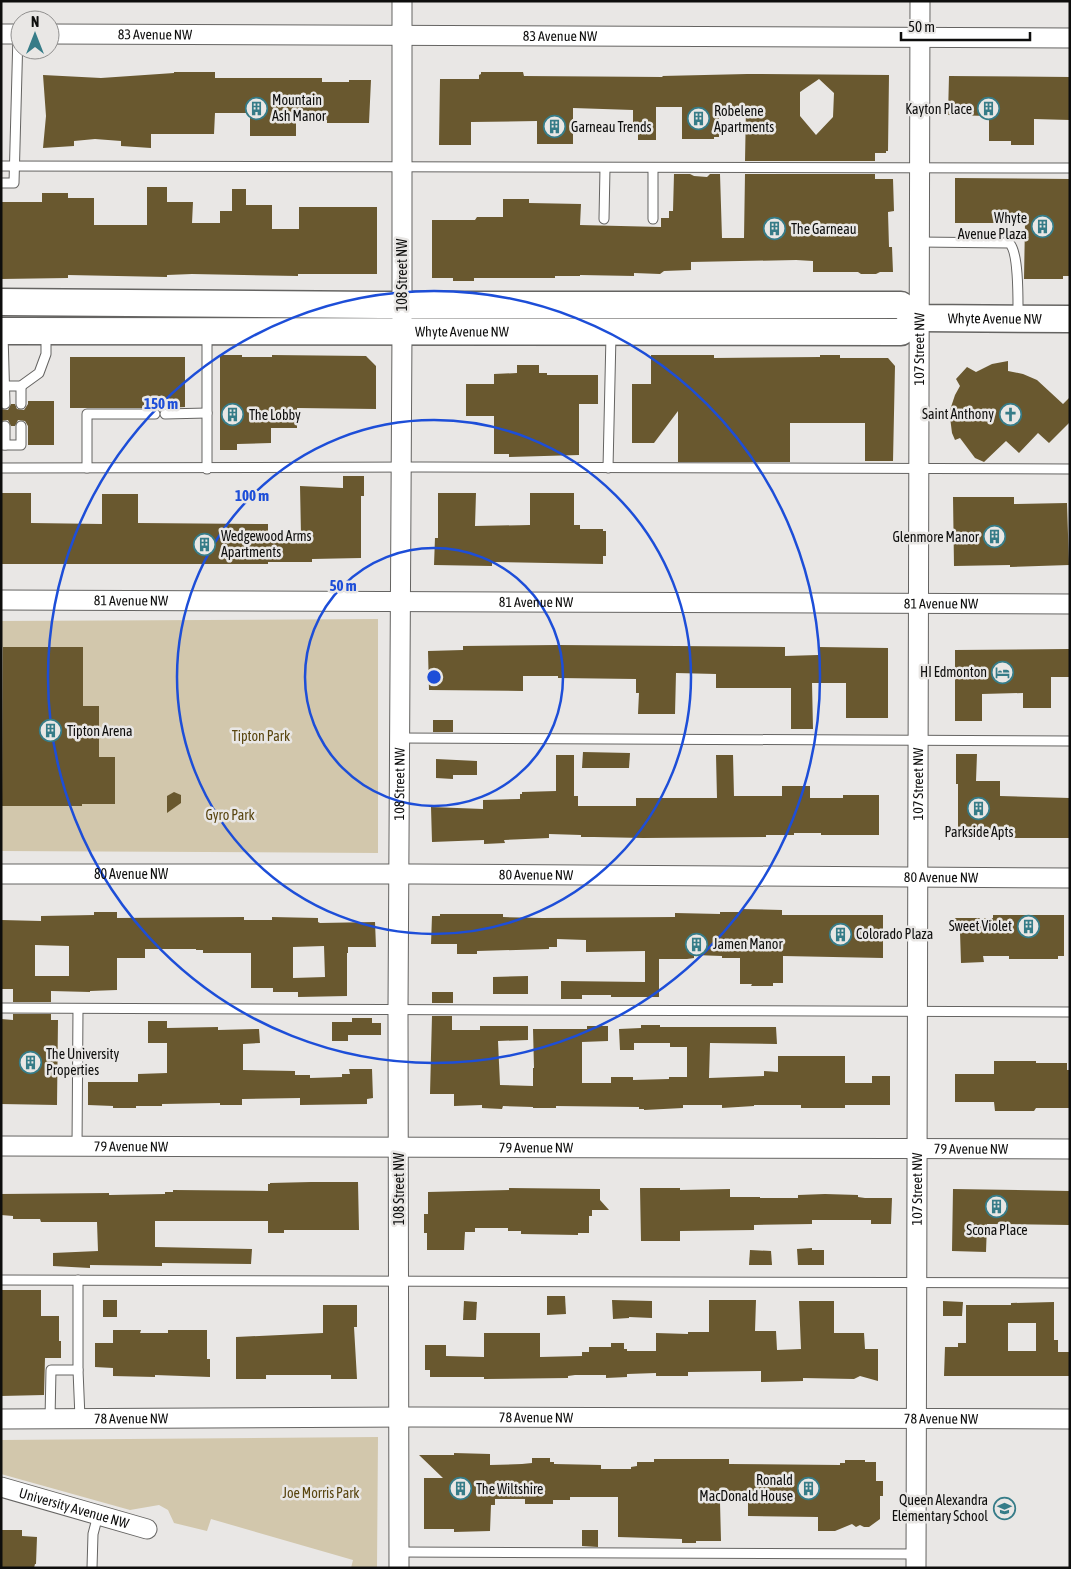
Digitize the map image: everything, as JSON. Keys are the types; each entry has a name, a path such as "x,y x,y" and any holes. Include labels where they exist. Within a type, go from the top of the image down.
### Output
{"main road":[{"name":"Whyte Avenue NW","path":"1,302 402,305 611,318"},
{"name":"Whyte Avenue NW","path":"2,331 402,331 611,318 900,305 919,318 1070,319"}],"street":[{"name":"108 Street NW","path":"399,1560 398,1010 402,1"},
{"name":"107 Street NW","path":"916,1561 920,1"},
{"name":"83 Avenue NW","path":"60,34 1070,38"},
{"name":"81 Avenue NW","path":"1,600 1070,604"},
{"name":"80 Avenue NW","path":"1,874 1070,878"},
{"name":"79 Avenue NW","path":"1,1146 1070,1149"},
{"name":"78 Avenue NW","path":"1,1419 399,1417 1070,1419"},
{"name":"University Avenue NW","path":"1,1487 147,1529"}],"lane":[{"path":"1,184 14,183 13,60"},
{"path":"1,166 1070,168"},
{"path":"604,219 605,168"},
{"path":"653,168 653,219"},
{"path":"919,242 1010,244 1013,246 1018,318"},
{"path":"608,468 611,318"},
{"path":"2,331 4,404"},
{"path":"3,386 21,386 39,373 46,354 46,331"},
{"path":"207,331 207,469"},
{"path":"21,386 21,404"},
{"path":"165,414 207,413"},
{"path":"87,468 87,414 155,414"},
{"path":"4,426 3,445 21,445 21,426"},
{"path":"1,468 207,469 401,467 1070,470"},
{"path":"400,738 1070,741"},
{"path":"1,1008 1070,1012"},
{"path":"77,1146 78,1009"},
{"path":"1,1280 1070,1283"},
{"path":"78,1280 80,1418"},
{"path":"50,1419 52,1370 78,1370"},
{"path":"92,1568 92,1541 98,1515"},
{"path":"399,1560 916,1561"}],"green space":[{"name":"Tipton Park","path":"378,619 378,853 1,851 1,621"},
{"name":"Joe Morris Park","path":"378,1437 377,1568 351,1568 353,1560 211,1519 207,1531 174,1523 168,1510 159,1505 130,1510 1,1474 1,1440"}],"building":[{"path":"174,72 215,72 215,78 322,78 322,82 371,80 369,123 327,123 327,120 296,120 296,136 250,136 250,113 215,113 214,134 151,134 151,148 121,146 121,141 95,139 74,141 74,146 43,148 46,116 43,75 101,78"},
{"path":"481,72 523,72 524,76 663,77 747,74 889,75 888,151 886,153 875,153 875,161 745,161 746,107 719,108 719,137 714,137 714,139 682,139 682,107 656,107 656,140 638,140 638,126 633,126 633,110 573,108 573,144 537,144 537,121 471,122 471,145 439,145 440,79 479,79","holes":["819,79 834,93 833,117 816,135 800,116 800,92"]},
{"name":"Kayton Place","path":"949,76 1070,77 1070,120 1034,119 1034,145 1011,145 1011,141 989,141 989,116 948,115"},
{"path":"674,174 707,177 710,174 720,174 722,238 744,238 745,174 875,174 875,179 893,179 894,211 888,212 889,247 892,247 893,272 861,274 858,272 813,272 813,261 796,260 691,262 691,270 664,271 660,274 634,273 634,276 580,275 555,276 555,278 474,278 474,281 432,278 432,220 475,220 477,217 503,217 503,199 529,199 529,203 581,204 580,225 661,227 661,218 669,218 669,211 673,211"},
{"name":"Whyte Avenue Plaza","path":"955,178 1070,179 1070,276 1063,276 1063,279 1024,279 1025,223 955,223"},
{"path":"147,187 167,187 167,202 193,202 192,223 220,223 220,211 232,211 232,189 246,189 246,205 272,205 272,229 299,229 299,207 377,207 377,274 298,274 298,276 192,274 167,275 167,277 68,275 68,278 1,279 1,202 42,202 42,193 68,193 68,198 94,198 94,225 147,225"},
{"path":"220,355 242,355 242,357 272,357 272,355 366,356 376,366 376,409 297,408 297,428 271,428 271,443 237,444 237,450 220,450"},
{"path":"651,355 714,355 714,358 820,357 820,355 840,355 840,358 888,358 895,366 893,461 865,461 865,423 790,423 790,462 678,462 678,411 654,443 632,443 632,384 651,384"},
{"path":"70,357 185,357 185,407 160,410 155,408 70,408"},
{"name":"Saint Anthony","path":"1008,361 1008,371 1023,374 1037,380 1063,404 1070,397 1070,422 1049,443 1038,433 1019,453 1006,441 984,462 975,458 960,438 955,440 952,433 950,410 960,386 956,379 967,367 976,372 992,364"},
{"path":"517,365 539,365 539,373 547,373 547,375 598,375 598,404 579,404 579,455 509,457 509,454 494,454 494,416 466,416 466,384 494,384 494,374 517,373"},
{"path":"28,401 54,401 54,445 28,445 28,426 25,421 18,420 15,426 11,426 8,420 1,421 1,409 8,410 11,404 15,404 17,409 24,410"},
{"path":"343,476 364,476 364,496 361,496 361,558 312,559 312,562 268,562 268,564 1,564 1,493 31,493 31,523 102,524 102,494 138,494 138,523 268,524 268,534 301,534 300,486 343,488"},
{"path":"438,493 476,493 475,526 530,525 530,493 574,493 574,525 580,525 580,529 603,529 603,531 606,531 606,556 603,556 603,564 492,562 492,566 434,565 435,538 438,538"},
{"name":"Glenmore Manor","path":"953,497 1014,497 1014,504 1067,503 1069,565 954,566"},
{"path":"463,646 785,647 785,656 818,655 818,647 888,648 888,718 846,718 846,683 812,683 813,729 791,729 791,688 716,688 716,674 676,673 675,714 638,714 639,693 636,693 636,679 523,676 523,691 429,690 428,651 463,650"},
{"name":"Tipton Arena","path":"3,647 83,647 83,706 99,706 99,757 115,757 115,804 2,806"},
{"name":"HI Edmonton","path":"1070,649 1070,677 1051,677 1051,708 1023,708 1023,693 982,694 982,721 955,721 955,650"},
{"path":"433,720 453,720 453,732 433,732"},
{"path":"583,752 630,753 629,768 582,768"},
{"path":"956,754 977,754 976,781 1000,781 1000,796 1070,798 1070,838 1012,838 1012,835 958,835"},
{"path":"556,755 574,755 574,796 578,796 578,806 636,806 636,798 717,798 716,755 733,755 734,796 782,796 782,786 810,786 810,798 843,798 843,795 879,795 879,835 794,833 794,835 766,835 766,837 643,838 581,837 581,835 549,834 549,838 504,840 505,843 484,844 484,840 432,842 431,807 483,809 483,800 520,799 522,792 556,791"},
{"path":"436,759 477,761 477,775 453,775 453,779 436,778"},
{"path":"174,792 181,795 181,803 167,813 167,796"},
{"path":"741,909 782,910 782,915 883,915 883,958 783,956 783,983 773,983 773,986 740,984 740,958 694,955 694,958 687,959 659,959 659,997 582,995 582,999 561,999 561,981 645,982 645,951 586,952 586,940 557,939 557,947 549,947 549,949 477,951 477,954 457,954 457,944 431,944 432,916 440,916 440,914 503,914 503,917 542,918 675,917 675,913 720,914 720,912 741,912"},
{"path":"94,912 117,912 117,918 244,917 244,920 272,920 272,917 318,918 320,923 375,922 376,947 348,947 347,996 298,997 298,992 273,992 273,988 251,988 251,953 203,953 203,950 196,949 145,949 145,958 117,958 117,990 90,992 51,991 51,1002 13,1002 13,989 1,989 1,920 41,921 41,916 94,915","holes":["35,945 69,946 69,976 35,976","324,946 325,977 293,978 293,947"]},
{"path":"993,915 1064,915 1064,956 1058,956 1058,959 1009,959 1009,956 983,956 984,962 961,963 960,932 954,932 954,918 993,918"},
{"path":"528,976 528,994 493,994 493,977"},
{"path":"432,992 453,992 453,1003 432,1003"},
{"name":"The University Properties","path":"13,1014 51,1014 51,1020 58,1020 57,1105 1,1104 1,1019 13,1020"},
{"path":"432,1016 452,1016 452,1030 480,1030 480,1026 528,1026 528,1040 498,1041 500,1085 533,1086 533,1029 587,1029 587,1026 608,1026 608,1041 582,1042 582,1083 611,1083 611,1077 633,1077 633,1080 687,1077 687,1047 670,1047 670,1043 634,1043 634,1050 620,1050 619,1029 641,1028 641,1025 660,1025 660,1027 776,1027 777,1044 710,1043 709,1078 764,1076 764,1071 778,1072 778,1056 845,1056 845,1083 872,1083 872,1076 890,1076 890,1105 845,1105 845,1108 801,1108 801,1105 754,1105 722,1108 722,1105 683,1105 683,1108 644,1110 639,1109 639,1107 556,1106 556,1108 533,1108 503,1106 502,1109 482,1108 482,1105 454,1106 454,1094 430,1094"},
{"path":"352,1018 372,1018 372,1023 381,1023 381,1035 348,1035 348,1041 332,1041 332,1022 352,1022"},
{"path":"148,1021 167,1021 167,1028 218,1027 218,1030 259,1029 260,1043 243,1044 243,1070 295,1071 295,1075 310,1075 310,1078 342,1077 342,1074 350,1074 349,1069 372,1069 373,1098 367,1099 367,1104 300,1105 300,1098 242,1099 242,1105 220,1105 220,1103 162,1104 162,1106 113,1108 113,1106 88,1105 88,1082 138,1082 138,1074 167,1073 167,1043 148,1043"},
{"path":"994,1061 1067,1063 1067,1070 1070,1070 1070,1108 1036,1108 1034,1111 995,1111 994,1102 955,1102 955,1074 994,1074"},
{"path":"358,1182 359,1230 284,1230 284,1233 268,1233 268,1221 155,1221 155,1247 252,1249 251,1264 162,1263 162,1266 90,1265 90,1268 53,1266 53,1253 98,1251 97,1222 41,1222 40,1219 13,1219 13,1216 1,1215 1,1194 109,1193 109,1195 165,1194 165,1192 173,1192 173,1190 268,1191 268,1184 270,1183"},
{"path":"509,1188 600,1189 600,1200 609,1210 592,1210 592,1216 589,1216 589,1233 578,1233 578,1235 521,1234 521,1231 508,1231 508,1228 475,1228 475,1232 465,1232 464,1250 427,1250 427,1233 424,1233 424,1214 428,1214 428,1192 509,1190"},
{"path":"640,1188 680,1188 680,1190 730,1189 730,1197 798,1198 798,1195 825,1194 858,1195 858,1197 865,1198 892,1198 891,1224 871,1224 871,1220 812,1220 812,1224 754,1225 754,1230 680,1231 680,1241 641,1241"},
{"name":"Scona Place","path":"953,1189 1070,1191 1070,1225 987,1224 986,1252 952,1251"},
{"path":"812,1248 812,1250 824,1250 824,1265 798,1265 797,1249"},
{"path":"750,1250 771,1251 772,1265 749,1265"},
{"path":"1,1290 41,1290 41,1316 59,1316 61,1358 45,1358 44,1395 1,1396"},
{"path":"547,1296 565,1296 566,1314 547,1315"},
{"path":"103,1300 117,1300 117,1317 103,1317"},
{"path":"612,1300 652,1301 652,1318 629,1317 613,1319"},
{"path":"709,1300 756,1300 755,1331 776,1331 777,1350 801,1349 799,1301 834,1301 834,1333 864,1333 865,1349 878,1349 878,1381 860,1376 854,1379 803,1378 803,1381 761,1382 761,1371 688,1372 688,1376 656,1376 656,1373 627,1374 627,1377 606,1378 606,1375 575,1375 568,1376 568,1378 484,1379 484,1377 430,1377 430,1370 425,1370 425,1345 446,1345 446,1356 484,1357 484,1333 540,1333 540,1357 582,1356 582,1352 589,1352 589,1347 611,1347 611,1343 624,1343 624,1349 627,1349 627,1351 656,1351 656,1333 688,1334 688,1332 709,1332"},
{"path":"464,1301 477,1302 476,1320 463,1320"},
{"path":"943,1301 963,1302 962,1316 943,1316"},
{"path":"1054,1302 1054,1340 1058,1340 1058,1352 1070,1352 1070,1376 944,1376 945,1347 958,1347 958,1343 966,1343 966,1305 1011,1305 1011,1303","holes":["1008,1323 1036,1323 1036,1351 1008,1351"]},
{"path":"323,1305 357,1305 357,1327 354,1327 357,1379 331,1379 331,1375 266,1375 266,1379 236,1379 236,1337 323,1333"},
{"path":"113,1330 141,1330 140,1333 168,1333 168,1330 207,1330 207,1359 210,1359 210,1377 113,1376 113,1368 95,1367 95,1343 113,1343"},
{"path":"454,1453 490,1454 490,1465 532,1463 532,1458 550,1458 550,1462 554,1462 554,1464 601,1465 601,1469 631,1469 631,1467 637,1466 637,1462 654,1462 654,1459 729,1459 729,1464 840,1465 840,1463 845,1463 845,1460 865,1460 865,1462 876,1462 876,1481 883,1481 883,1496 880,1496 880,1519 869,1527 860,1525 856,1527 852,1524 835,1531 818,1531 818,1517 748,1516 748,1502 720,1502 721,1541 696,1541 696,1543 682,1543 682,1539 618,1537 618,1497 570,1497 570,1500 553,1500 553,1504 525,1504 525,1499 495,1499 495,1505 491,1505 490,1531 454,1532 454,1529 424,1529 424,1478 443,1478 419,1455 454,1455"},
{"path":"1,1530 22,1530 22,1536 37,1537 36,1564 34,1568 1,1568"},
{"path":"582,1530 598,1530 598,1547 582,1546"}],"place":[{"name":"Mountain Ash Manor","path":"256,108"},
{"name":"Kayton Place","path":"988,109"},
{"name":"Robelene Apartments","path":"698,119"},
{"name":"Garneau Trends","path":"555,127"},
{"name":"Whyte Avenue Plaza","path":"1043,226"},
{"name":"The Garneau","path":"775,229"},
{"name":"Saint Anthony","path":"1010,414"},
{"name":"The Lobby","path":"233,415"},
{"name":"Glenmore Manor","path":"995,537"},
{"name":"Wedgewood Arms Apartments","path":"205,544"},
{"name":"HI Edmonton","path":"1003,672"},
{"name":"Tipton Arena","path":"51,731"},
{"name":"Parkside Apts","path":"979,809"},
{"name":"Sweet Violet","path":"1028,926"},
{"name":"Colorado Plaza","path":"840,934"},
{"name":"Jamen Manor","path":"697,944"},
{"name":"The University Properties","path":"30,1062"},
{"name":"Scona Place","path":"997,1207"},
{"name":"Ronald MacDonald House","path":"809,1488"},
{"name":"The Wiltshire","path":"460,1489"},
{"name":"Queen Alexandra Elementary School","path":"1004,1508"}],"park label":[{"name":"Gyro Park","path":"230,815"}]}
